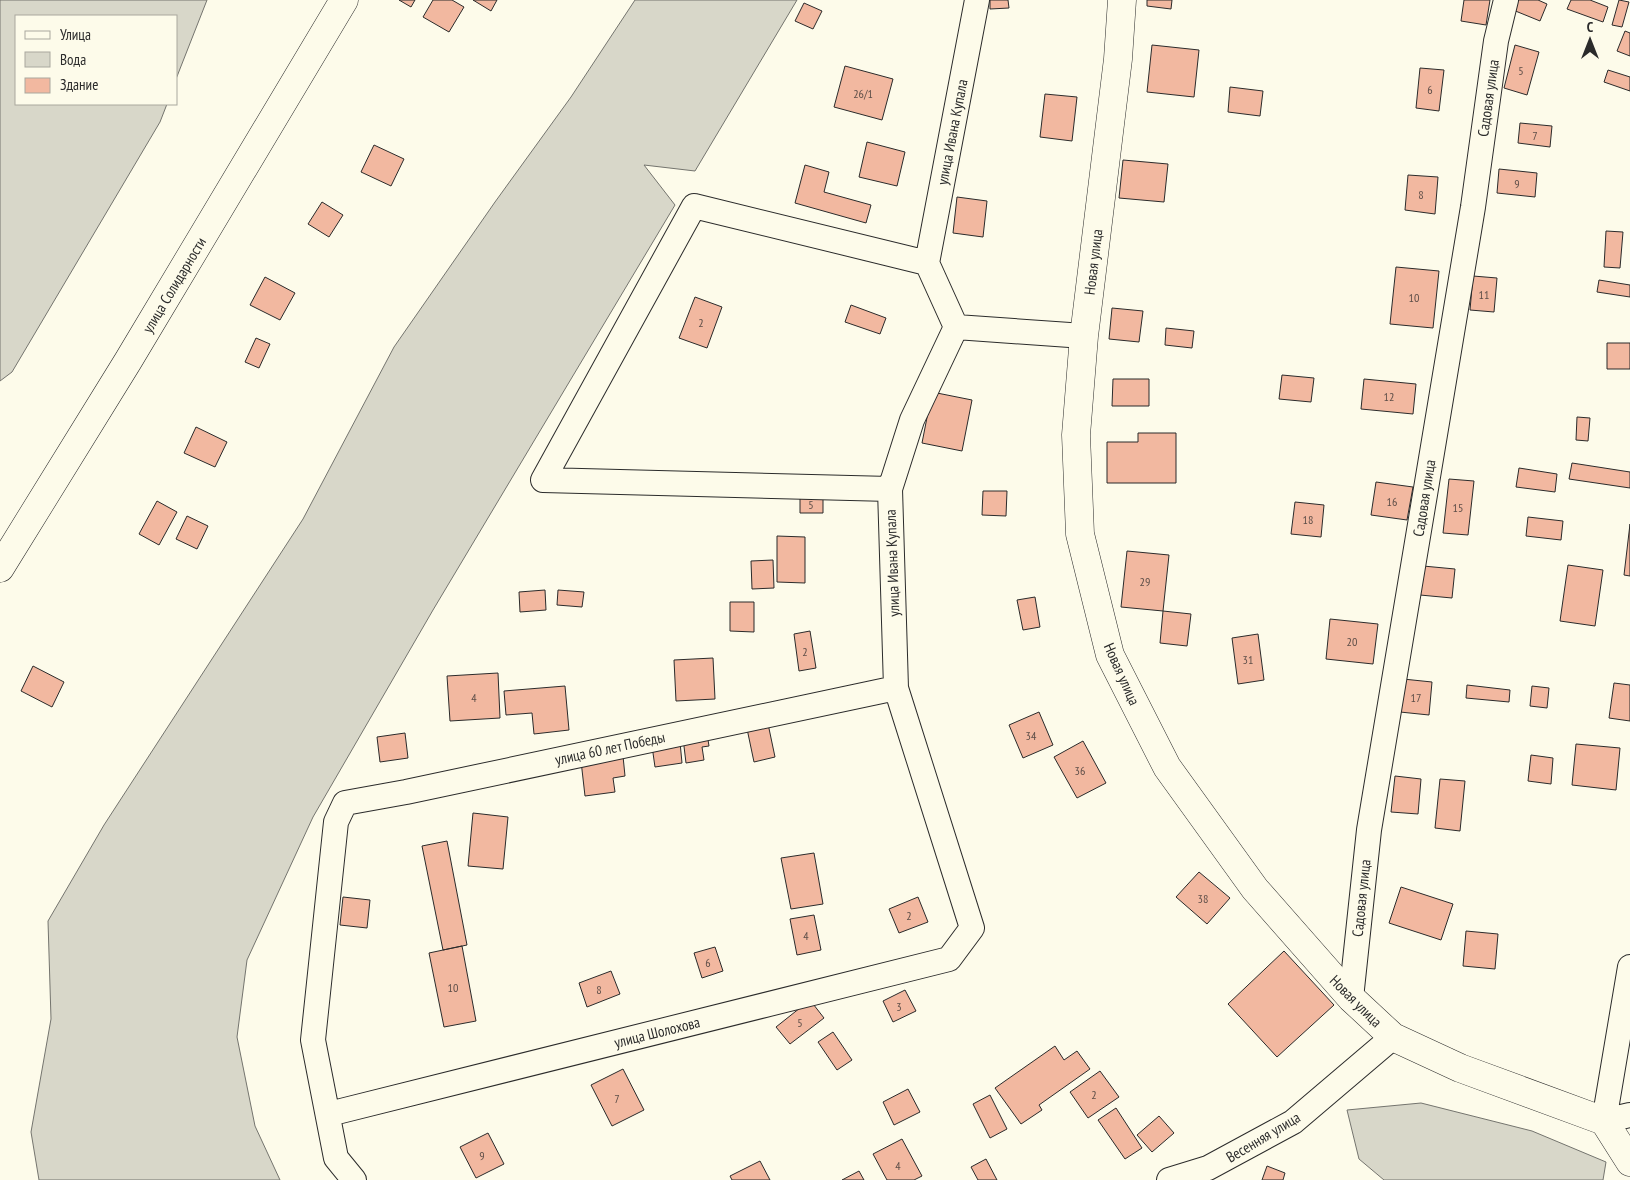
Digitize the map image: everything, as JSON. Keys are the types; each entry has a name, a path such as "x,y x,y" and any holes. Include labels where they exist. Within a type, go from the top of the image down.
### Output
{"street":[{"name":"улица Солидарности","path":"0,568 128,361 344,0"},
{"name":"улица Ивана Купала","path":"926,263 977,0"},
{"name":"Новая улица","path":"1122,0 1118,59 1084,336 1076,435 1080,534 1110,655 1167,767 1255,889 1351,998 1393,1037 1460,1068 1604,1121"},
{"name":"Садовая улица","path":"1351,998 1369,830 1472,207 1496,41 1506,0"},
{"path":"890,489 543,480 694,206 926,263 956,327 1084,336"},
{"name":"улица Ивана Купала","path":"956,327 912,420 890,489 896,688 972,928"},
{"name":"улица 60 лет Победы","path":"328,1114 313,1040 336,822 345,803 406,792 896,688"},
{"name":"улица Шолохова","path":"328,1114 949,959 972,928"},
{"path":"1630,967 1604,1121 1630,1162"},
{"name":"Весенняя улица","path":"1169,1180 1208,1168 1293,1122 1393,1037"},
{"path":"328,1114 336,1158 354,1180"},
{"path":"1604,1121 1630,1115"}],"water":[{"path":"0,0 207,0 178,74 178,15 15,15 15,105 167,105 160,122 12,372 0,381"},
{"path":"635,0 797,0 695,171 644,165 675,205 433,610 313,817 247,960 237,1037 255,1126 280,1180 39,1180 31,1132 51,1019 48,921 104,825 303,519 394,347 571,97"},
{"path":"1421,1103 1532,1131 1606,1162 1603,1180 1384,1180 1359,1159 1347,1110"}],"building":[{"path":"399,0 415,0 411,7"},
{"path":"433,0 452,0 464,7 449,32 423,17"},
{"path":"473,0 497,0 491,11"},
{"path":"990,0 1008,0 1009,8 990,9"},
{"path":"1147,0 1172,0 1171,9 1147,6"},
{"path":"1464,0 1490,0 1486,25 1461,21"},
{"path":"1517,0 1538,0 1547,4 1540,21 1513,10"},
{"path":"1571,0 1590,0 1608,7 1603,22 1567,9"},
{"path":"1619,0 1629,2 1622,27 1612,25"},
{"path":"804,3 822,11 813,29 795,21"},
{"path":"1625,31 1630,33 1630,56 1617,51"},
{"path":"1152,45 1199,50 1194,97 1147,92"},
{"path":"1515,45 1539,52 1527,95 1504,88"},
{"path":"845,66 893,79 882,120 834,107"},
{"path":"1420,68 1444,70 1439,111 1416,108"},
{"path":"1608,70 1630,77 1630,91 1604,82"},
{"path":"1230,87 1263,91 1260,116 1228,112"},
{"path":"1045,94 1077,97 1072,141 1040,137"},
{"path":"1520,123 1552,126 1550,147 1518,143"},
{"path":"867,142 905,152 897,186 859,177"},
{"path":"374,145 404,159 391,186 361,172"},
{"path":"1123,160 1168,164 1164,202 1119,198"},
{"path":"805,165 829,172 824,192 871,205 866,223 795,203"},
{"path":"1499,169 1537,173 1535,197 1497,193"},
{"path":"1408,175 1438,177 1435,214 1405,210"},
{"path":"957,197 987,201 983,237 953,233"},
{"path":"322,202 343,215 329,237 308,224"},
{"path":"1606,231 1623,232 1620,268 1604,267"},
{"path":"1396,267 1439,271 1433,328 1390,324"},
{"path":"1473,276 1497,278 1494,312 1470,310"},
{"path":"265,277 295,293 280,320 250,305"},
{"path":"1599,280 1630,285 1630,297 1597,292"},
{"path":"695,297 722,307 707,348 679,338"},
{"path":"851,305 886,318 880,334 845,322"},
{"path":"1112,308 1143,311 1139,342 1109,339"},
{"path":"1166,328 1194,331 1192,348 1165,345"},
{"path":"256,338 270,344 259,368 245,362"},
{"path":"1607,343 1630,343 1630,369 1607,369"},
{"path":"1282,375 1314,378 1311,402 1279,399"},
{"path":"1113,379 1149,379 1149,406 1112,406"},
{"path":"1364,379 1416,384 1413,414 1361,409"},
{"path":"932,392 972,400 962,451 922,443"},
{"path":"1577,417 1590,418 1588,441 1576,440"},
{"path":"196,427 227,442 215,467 184,453"},
{"path":"1138,433 1176,433 1176,483 1107,483 1107,442 1138,442"},
{"path":"1572,463 1630,472 1630,488 1569,479"},
{"path":"1519,468 1557,474 1555,492 1516,487"},
{"path":"1449,479 1474,481 1468,535 1443,533"},
{"path":"1376,482 1413,487 1407,520 1371,515"},
{"path":"983,491 1007,491 1006,516 982,515"},
{"path":"800,495 823,495 823,513 800,513"},
{"path":"157,501 177,512 159,545 139,534"},
{"path":"1295,502 1324,505 1321,537 1291,534"},
{"path":"187,516 208,526 197,549 176,539"},
{"path":"1528,517 1563,521 1561,540 1526,536"},
{"path":"1630,524 1630,576 1624,575"},
{"path":"777,536 805,537 805,583 777,582"},
{"path":"1127,551 1169,555 1163,611 1121,607"},
{"path":"773,560 774,588 752,589 751,561"},
{"path":"1568,565 1603,570 1595,626 1560,621"},
{"path":"1423,566 1455,569 1452,598 1420,595"},
{"path":"545,590 546,610 520,612 519,592"},
{"path":"558,590 584,592 582,607 557,605"},
{"path":"1035,597 1040,627 1023,630 1017,600"},
{"path":"730,602 754,602 754,632 730,631"},
{"path":"1163,611 1191,614 1187,646 1160,643"},
{"path":"1330,619 1378,624 1373,664 1326,659"},
{"path":"810,631 816,668 799,671 794,634"},
{"path":"1258,634 1264,680 1238,684 1232,638"},
{"path":"713,658 715,699 676,701 674,660"},
{"path":"33,666 64,682 52,707 21,691"},
{"path":"498,673 500,718 450,721 447,676"},
{"path":"1403,679 1432,682 1429,715 1400,712"},
{"path":"1614,683 1630,685 1630,721 1609,718"},
{"path":"1467,685 1510,690 1509,702 1466,698"},
{"path":"565,686 569,730 534,734 532,713 506,715 504,691"},
{"path":"1532,686 1549,688 1547,708 1530,706"},
{"path":"1039,712 1053,745 1023,758 1009,725"},
{"path":"767,719 775,757 754,762 746,724"},
{"path":"405,733 408,758 380,762 377,737"},
{"path":"707,734 709,746 702,747 704,760 686,763 683,738"},
{"path":"1083,741 1106,783 1077,798 1054,757"},
{"path":"680,742 682,763 655,767 652,746"},
{"path":"1576,744 1620,748 1616,790 1572,785"},
{"path":"1531,755 1553,758 1551,784 1528,781"},
{"path":"623,756 625,776 613,778 615,792 585,796 581,761"},
{"path":"1395,776 1421,779 1418,814 1391,812"},
{"path":"1440,779 1465,781 1460,831 1435,828"},
{"path":"473,813 508,817 503,869 468,866"},
{"path":"447,841 467,945 443,950 422,846"},
{"path":"814,853 823,904 791,909 781,858"},
{"path":"1199,872 1230,898 1207,924 1176,897"},
{"path":"1401,887 1453,904 1441,940 1389,923"},
{"path":"343,897 370,900 367,928 340,925"},
{"path":"918,897 928,922 899,933 889,909"},
{"path":"814,915 821,950 797,955 790,919"},
{"path":"1466,931 1498,934 1495,969 1463,966"},
{"path":"462,946 476,1021 444,1027 429,953"},
{"path":"715,947 723,971 702,978 694,953"},
{"path":"1284,951 1334,1005 1277,1057 1228,1004"},
{"path":"611,971 620,994 587,1007 579,983"},
{"path":"905,990 916,1011 893,1022 883,1001"},
{"path":"810,1000 824,1018 790,1044 776,1027"},
{"path":"833,1032 852,1060 837,1070 818,1042"},
{"path":"1055,1046 1064,1060 1077,1051 1090,1069 1039,1105 1042,1110 1021,1124 995,1088"},
{"path":"623,1069 644,1110 612,1126 591,1085"},
{"path":"1100,1071 1119,1097 1088,1118 1070,1092"},
{"path":"908,1089 920,1112 894,1125 883,1102"},
{"path":"990,1095 1007,1129 990,1138 973,1104"},
{"path":"1116,1108 1142,1148 1125,1159 1098,1120"},
{"path":"1159,1116 1174,1133 1152,1152 1137,1135"},
{"path":"488,1133 504,1164 476,1178 460,1147"},
{"path":"902,1139 922,1176 914,1180 887,1180 873,1154"},
{"path":"986,1159 997,1180 978,1180 971,1167"},
{"path":"760,1161 770,1180 732,1180 730,1176"},
{"path":"1267,1166 1285,1173 1283,1180 1262,1180"},
{"path":"859,1171 864,1180 842,1180"}]}
